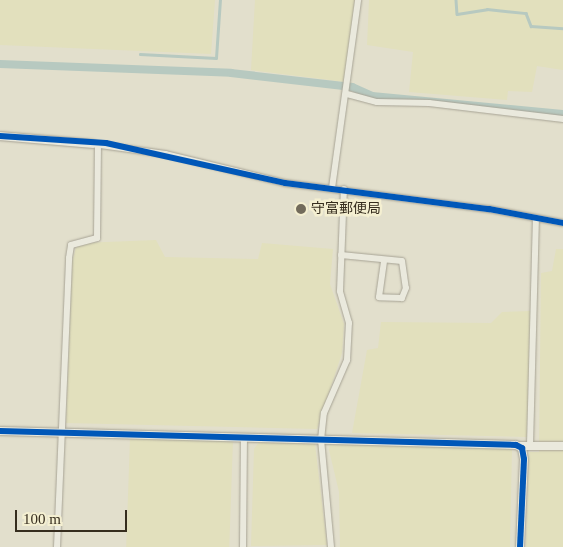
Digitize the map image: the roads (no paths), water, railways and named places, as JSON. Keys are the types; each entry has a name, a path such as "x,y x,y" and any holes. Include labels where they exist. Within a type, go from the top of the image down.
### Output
{"street":[{"path":"332,188 358,0"},
{"path":"347,89 377,102 429,103 563,119"},
{"path":"0,136 165,154 285,183 344,189 536,218 563,224"},
{"path":"57,547 69,258 71,245 97,238 96,145"},
{"path":"331,547 321,440 324,413 347,360 349,323 340,291 344,189"},
{"path":"530,445 536,218"},
{"path":"341,255 403,262 406,288 400,299 379,297 384,260"},
{"path":"0,431 563,446"},
{"path":"237,438 243,547"},
{"path":"520,446 520,547"}],"waterway":[{"path":"140,54 216,58 220,0"},
{"path":"456,0 457,14 487,9 526,13 531,26 563,28"},
{"path":"0,64 231,73 352,87 372,96 563,114"}],"place":[{"name":"守富郵便局","path":"301,209"}]}
